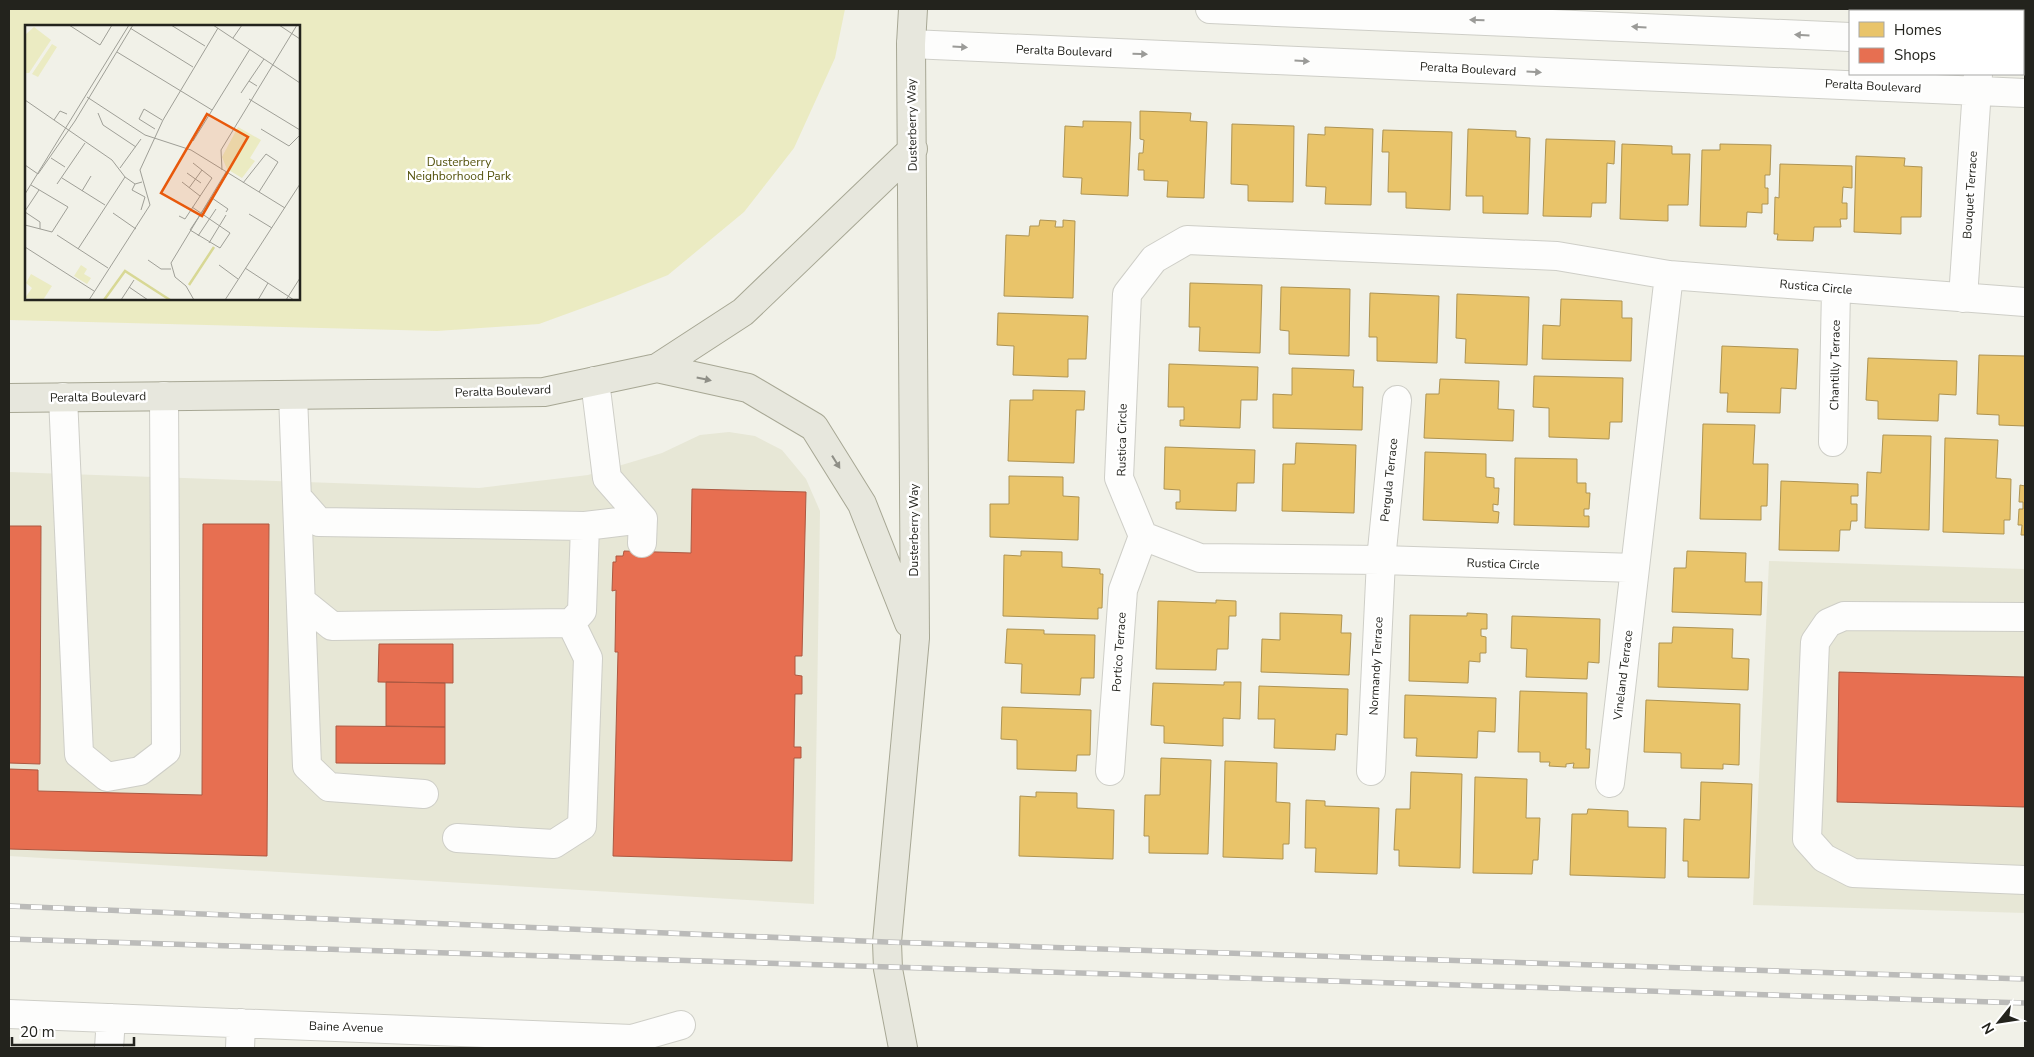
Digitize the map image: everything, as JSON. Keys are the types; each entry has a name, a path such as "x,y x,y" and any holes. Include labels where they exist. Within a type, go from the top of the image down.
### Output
{"main road":[{"name":"Dusterberry Way","path":"903,1048 888,969 887,942 915,638 911,44 913,9"},
{"name":"Peralta Boulevard","path":"9,398 544,392 657,368 743,312 913,149"},
{"path":"657,368 748,388 814,427 862,504 915,638"}],"street":[{"path":"1210,9 1574,17 1849,37"},
{"name":"Peralta Boulevard","path":"911,44 1978,82 2025,93"},
{"name":"Bouquet Terrace","path":"1963,298 1978,82"},
{"name":"Rustica Circle","path":"1635,568 1381,560 1200,558 1143,536 1119,478 1127,294 1154,259 1188,240 1557,256 1669,275 2025,302"},
{"path":"1635,568 1669,275"},
{"name":"Chantilly Terrace","path":"1833,442 1836,289"},
{"path":"297,497 319,522 585,526 642,531 607,478 595,381"},
{"path":"293,395 308,766 329,787 424,794"},
{"path":"63,397 78,754 107,777 140,771 166,751 164,396"},
{"name":"Pergula Terrace","path":"1381,560 1397,400"},
{"path":"301,601 332,626 571,623 582,611 585,526"},
{"name":"Portico Terrace","path":"1110,771 1124,590 1143,536"},
{"name":"Normandy Terrace","path":"1372,771 1381,560"},
{"name":"Vineland Terrace","path":"1610,783 1635,568"},
{"path":"2025,617 1844,616 1828,623 1815,642 1807,839 1824,858 1853,872 2025,880"},
{"path":"457,838 554,844 582,826 588,658 571,623"},
{"name":"Baine Avenue","path":"9,1014 111,1018 240,1036 632,1039 681,1025"},
{"path":"109,1048 111,1018"}],"shaded area":[{"path":"729,432 755,436 782,450 806,479 820,511 814,904 9,856 9,472 479,488 588,475 662,453 700,435"},
{"path":"1769,561 2025,569 2025,913 1753,905"}],"green space":[{"name":"Dusterberry Neighborhood Park","path":"9,9 845,9 835,58 794,148 744,212 668,275 539,324 437,331 9,320"}],"building: Homes":[{"path":"1140,111 1191,113 1190,121 1207,122 1204,198 1167,197 1168,181 1144,180 1144,170 1138,170 1139,153 1143,153 1144,140 1140,139"},
{"path":"1083,121 1131,122 1128,196 1081,194 1082,178 1063,177 1065,126 1083,127"},
{"path":"1232,124 1294,126 1293,202 1248,201 1248,185 1231,184"},
{"path":"1325,127 1373,129 1371,205 1325,204 1326,187 1306,186 1308,134 1325,135"},
{"path":"1468,129 1516,131 1516,137 1530,138 1528,214 1483,213 1483,196 1466,196"},
{"path":"1383,130 1452,132 1450,210 1406,208 1406,192 1388,192 1389,152 1382,152"},
{"path":"1546,139 1615,141 1614,164 1607,163 1606,203 1592,203 1591,217 1543,216"},
{"path":"1622,144 1672,146 1672,154 1690,154 1688,205 1668,205 1668,221 1620,219"},
{"path":"1720,144 1771,145 1770,175 1765,175 1765,188 1768,188 1768,204 1762,204 1762,213 1747,212 1746,227 1700,226 1702,150 1720,150"},
{"path":"1856,156 1905,158 1904,166 1922,167 1921,217 1901,217 1901,234 1854,232"},
{"path":"1780,164 1852,166 1852,188 1843,187 1842,203 1847,203 1847,219 1840,219 1841,227 1814,227 1813,241 1777,240 1778,234 1774,234 1775,197 1779,198"},
{"path":"1040,220 1056,221 1055,227 1063,227 1063,220 1075,221 1073,298 1004,296 1006,235 1029,236 1030,226 1039,226"},
{"path":"1190,283 1262,285 1260,353 1199,351 1200,327 1189,327"},
{"path":"1281,287 1350,289 1349,356 1289,354 1289,331 1280,330"},
{"path":"1370,293 1439,296 1437,363 1377,361 1377,337 1369,337"},
{"path":"1457,294 1529,297 1527,365 1465,363 1466,339 1456,338"},
{"path":"1561,299 1622,301 1622,318 1632,318 1631,361 1542,359 1543,325 1560,326"},
{"path":"998,313 1088,316 1086,359 1068,359 1068,377 1013,375 1014,346 997,345"},
{"path":"1722,346 1798,349 1796,389 1781,388 1780,413 1727,412 1728,393 1720,393"},
{"path":"1979,355 2025,356 2025,426 1999,425 1999,415 1977,414"},
{"path":"1868,358 1957,361 1956,395 1939,394 1938,421 1878,419 1878,401 1866,400"},
{"path":"1169,364 1258,367 1257,400 1241,400 1240,428 1180,426 1180,420 1184,420 1184,407 1168,407"},
{"path":"1292,368 1354,370 1353,387 1363,387 1362,430 1273,428 1273,394 1292,395"},
{"path":"1534,376 1623,378 1622,422 1610,422 1609,439 1549,437 1549,408 1533,407"},
{"path":"1440,379 1499,381 1498,409 1514,410 1513,441 1424,438 1426,394 1439,394"},
{"path":"1033,390 1085,391 1084,410 1076,410 1074,463 1008,461 1010,400 1033,400"},
{"path":"1703,424 1755,425 1753,464 1768,464 1767,506 1761,506 1761,520 1700,519"},
{"path":"1883,435 1931,436 1929,530 1865,528 1867,472 1881,473"},
{"path":"1945,438 1998,440 1996,478 2011,479 2010,520 2004,520 2004,534 1943,532"},
{"path":"1296,443 1356,445 1354,513 1282,511 1283,464 1295,464"},
{"path":"1165,447 1255,450 1254,483 1237,483 1236,511 1176,509 1176,502 1180,502 1180,490 1164,489"},
{"path":"1425,452 1486,454 1486,477 1494,478 1494,488 1499,488 1498,505 1493,504 1493,511 1499,512 1498,523 1423,520"},
{"path":"1515,458 1577,459 1577,483 1586,483 1586,493 1590,493 1589,509 1584,509 1584,516 1589,516 1589,527 1514,525"},
{"path":"1009,476 1063,477 1063,496 1079,497 1078,540 990,537 990,504 1009,504"},
{"path":"1781,481 1858,484 1858,496 1851,496 1851,504 1857,504 1857,521 1851,521 1850,530 1840,530 1839,551 1779,550"},
{"path":"2020,485 2025,486 2025,535 2021,535 2022,525 2018,525 2019,509 2023,509 2023,502 2019,502"},
{"path":"1021,551 1062,552 1062,567 1100,569 1100,574 1103,574 1102,608 1098,608 1098,619 1003,616 1004,555 1021,556"},
{"path":"1687,551 1746,553 1745,582 1762,582 1761,615 1672,612 1674,568 1686,568"},
{"path":"1216,600 1236,601 1236,616 1229,616 1228,649 1217,649 1216,670 1156,669 1158,601 1216,603"},
{"path":"1280,613 1342,615 1341,633 1351,633 1349,675 1261,672 1262,639 1280,640"},
{"path":"1467,613 1487,614 1487,629 1481,629 1481,636 1486,637 1486,653 1480,653 1480,662 1469,661 1468,683 1409,681 1410,615 1467,616"},
{"path":"1512,616 1600,619 1599,663 1588,662 1587,679 1526,677 1527,649 1511,648"},
{"path":"1673,627 1733,629 1732,658 1749,659 1748,690 1658,687 1659,643 1672,643"},
{"path":"1007,629 1044,630 1044,634 1095,635 1094,678 1081,678 1080,695 1021,693 1022,664 1005,663"},
{"path":"1224,682 1241,682 1240,719 1223,718 1223,746 1164,743 1164,726 1151,725 1153,683 1224,685"},
{"path":"1259,686 1348,689 1347,735 1336,734 1335,750 1274,748 1275,719 1258,719"},
{"path":"1520,691 1587,693 1586,749 1590,749 1589,768 1573,768 1574,763 1566,764 1566,767 1549,766 1550,762 1540,762 1540,752 1518,752"},
{"path":"1405,695 1496,698 1495,732 1478,731 1477,758 1416,756 1417,738 1404,738"},
{"path":"1646,700 1740,704 1739,765 1723,764 1723,769 1681,768 1681,753 1644,752"},
{"path":"1002,707 1091,710 1090,755 1077,755 1076,771 1017,769 1017,740 1001,739"},
{"path":"1161,758 1211,760 1208,854 1149,853 1149,836 1144,836 1145,795 1160,795"},
{"path":"1225,761 1277,763 1276,802 1290,803 1289,844 1283,844 1283,859 1223,857"},
{"path":"1411,772 1462,774 1460,868 1399,866 1399,850 1394,850 1396,809 1410,809"},
{"path":"1475,777 1527,779 1526,818 1540,818 1538,860 1533,860 1532,874 1473,873"},
{"path":"1701,782 1752,784 1749,878 1688,877 1688,861 1683,861 1684,819 1700,820"},
{"path":"1036,792 1077,793 1077,808 1114,810 1113,859 1019,856 1020,796 1036,797"},
{"path":"1306,800 1325,801 1325,806 1379,808 1377,874 1315,872 1316,848 1305,848"},
{"path":"1588,809 1628,811 1628,827 1666,828 1665,878 1570,875 1572,814 1587,814"}],"building: Shops":[{"path":"692,489 806,492 802,656 795,656 795,675 802,676 802,694 795,694 794,747 801,747 801,758 794,758 792,861 613,856 618,652 615,652 616,590 612,591 613,562 616,562 616,556 623,556 624,551 691,553"},
{"path":"203,524 269,524 267,856 9,849 9,769 38,770 38,791 202,795"},
{"path":"9,526 41,526 40,764 9,763"},
{"path":"379,644 453,644 453,683 378,682"},
{"path":"1839,672 2025,677 2025,807 1837,802"},
{"path":"386,682 445,683 445,727 386,726"},
{"path":"336,726 445,727 445,764 336,763"}],"railway":[{"path":"9,906 887,942 2025,979"},
{"path":"9,939 2025,1003"}]}
